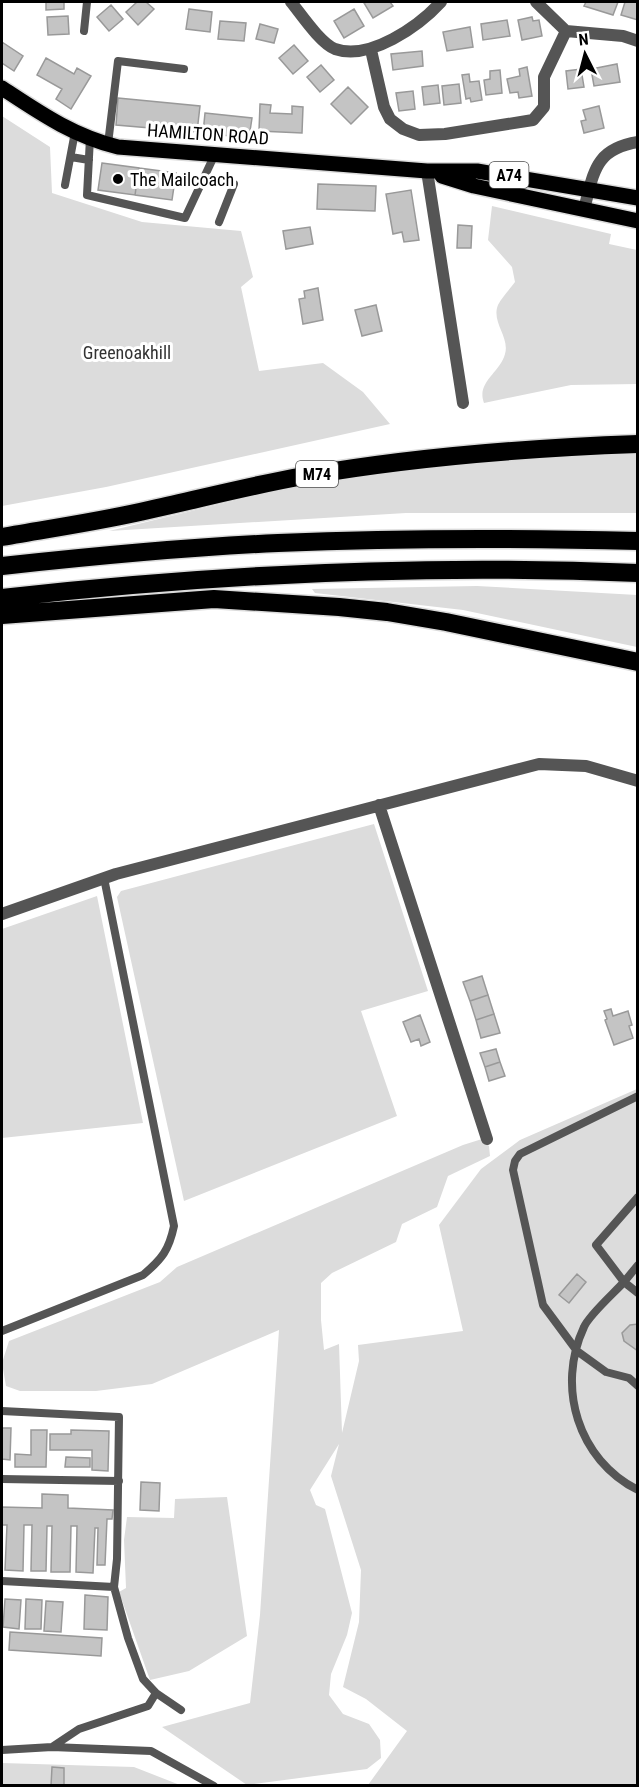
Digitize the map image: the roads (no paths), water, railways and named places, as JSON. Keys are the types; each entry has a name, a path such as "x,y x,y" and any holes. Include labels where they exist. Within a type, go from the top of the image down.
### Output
{"highway":[{"name":"M74","path":"2,537 151,510 218,493 303,476 377,465 523,450 638,444"},
{"path":"2,566 182,548 278,543 434,539 638,541"},
{"path":"2,598 178,580 289,574 434,570 638,573"},
{"path":"2,615 214,599 292,604 387,612 638,662"},
{"path":"2,626 99,615 292,604"}],"main road":[{"name":"HAMILTON ROAD","path":"2,88 57,124 108,144 427,171 477,171 638,198"},
{"name":"HAMILTON ROAD","path":"427,171 474,186 638,221"}],"street":[{"path":"291,2 317,34 334,49 353,51 371,50 417,25 441,2"},
{"path":"537,2 566,31 623,36 638,41"},
{"path":"371,50 384,107 390,119 402,129 419,135 445,134 533,120 544,107 544,77 566,31"},
{"path":"584,209 595,166 619,148 638,142"},
{"path":"427,171 463,403"},
{"path":"2,914 104,878 539,764 586,766 638,781"},
{"path":"379,805 487,1139"}],"lane":[{"path":"84,32 87,2"},
{"path":"108,144 118,61 184,69"},
{"path":"65,185 75,132"},
{"path":"90,138 87,195 185,218 215,154"},
{"path":"71,157 89,160"},
{"path":"204,179 234,184 219,222"},
{"path":"2,1331 143,1275 159,1262 170,1244 174,1226 104,878"},
{"path":"638,1096 520,1154 513,1170 543,1305 577,1351 606,1371 629,1378 638,1386"},
{"path":"638,1197 596,1245 624,1282 638,1293"},
{"path":"638,1265 584,1325 571,1388 584,1437 596,1457 609,1470 638,1490"},
{"path":"2,1411 119,1418 117,1559 114,1587 128,1638 143,1679 156,1693 181,1710"},
{"path":"2,1479 118,1481"},
{"path":"2,1581 114,1587"},
{"path":"52,1747 79,1729 148,1706 156,1693"},
{"path":"2,1750 52,1747 151,1751 214,1785"}],"place":[{"name":"The Mailcoach","path":"118,179"}],"park label":[{"name":"Greenoakhill","path":"127,352"}]}
